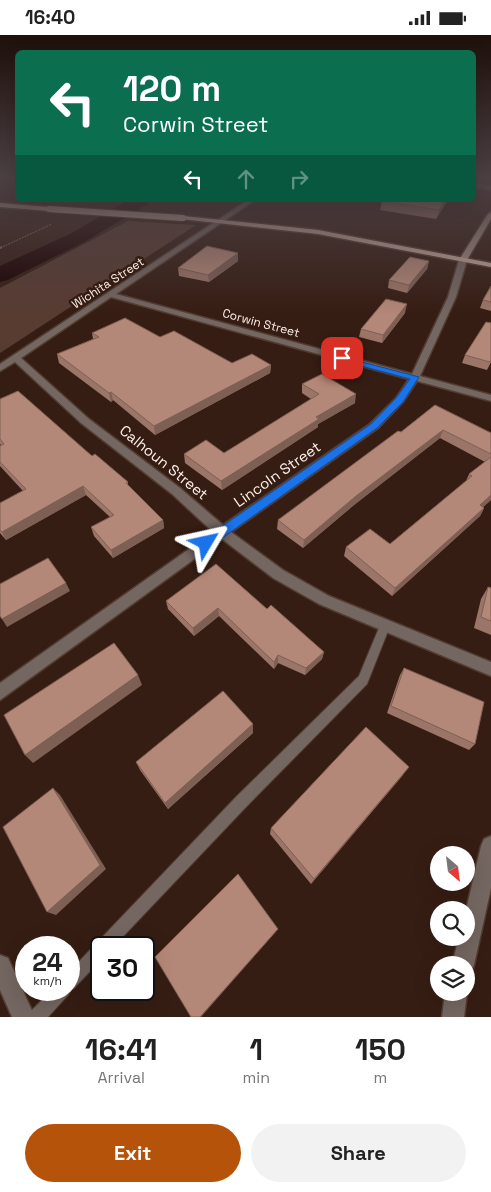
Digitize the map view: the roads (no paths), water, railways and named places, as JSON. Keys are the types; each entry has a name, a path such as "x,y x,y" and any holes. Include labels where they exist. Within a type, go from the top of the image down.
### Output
{"main road":[{"path":"229,223 318,232 491,265"},
{"name":"Lincoln Street","path":"463,260 486,223"}],"street":[{"name":"Wichita Street","path":"0,368 220,223"},
{"name":"Lincoln Street","path":"0,692 222,532 374,426 400,400 415,377 452,297 463,260"},
{"name":"Corwin Street","path":"111,295 491,398"},
{"name":"Calhoun Street","path":"15,357 85,421 176,491 222,532 278,574 324,600 491,669"},
{"path":"465,956 491,846"},
{"path":"0,966 24,1017"},
{"path":"453,1017 455,1001"}],"lane":[{"path":"113,936 241,801 363,680 385,626"},
{"path":"80,971 90,961"},
{"path":"37,1017 52,1001"}],"waterway":[{"path":"0,275 77,238 103,223"}]}
